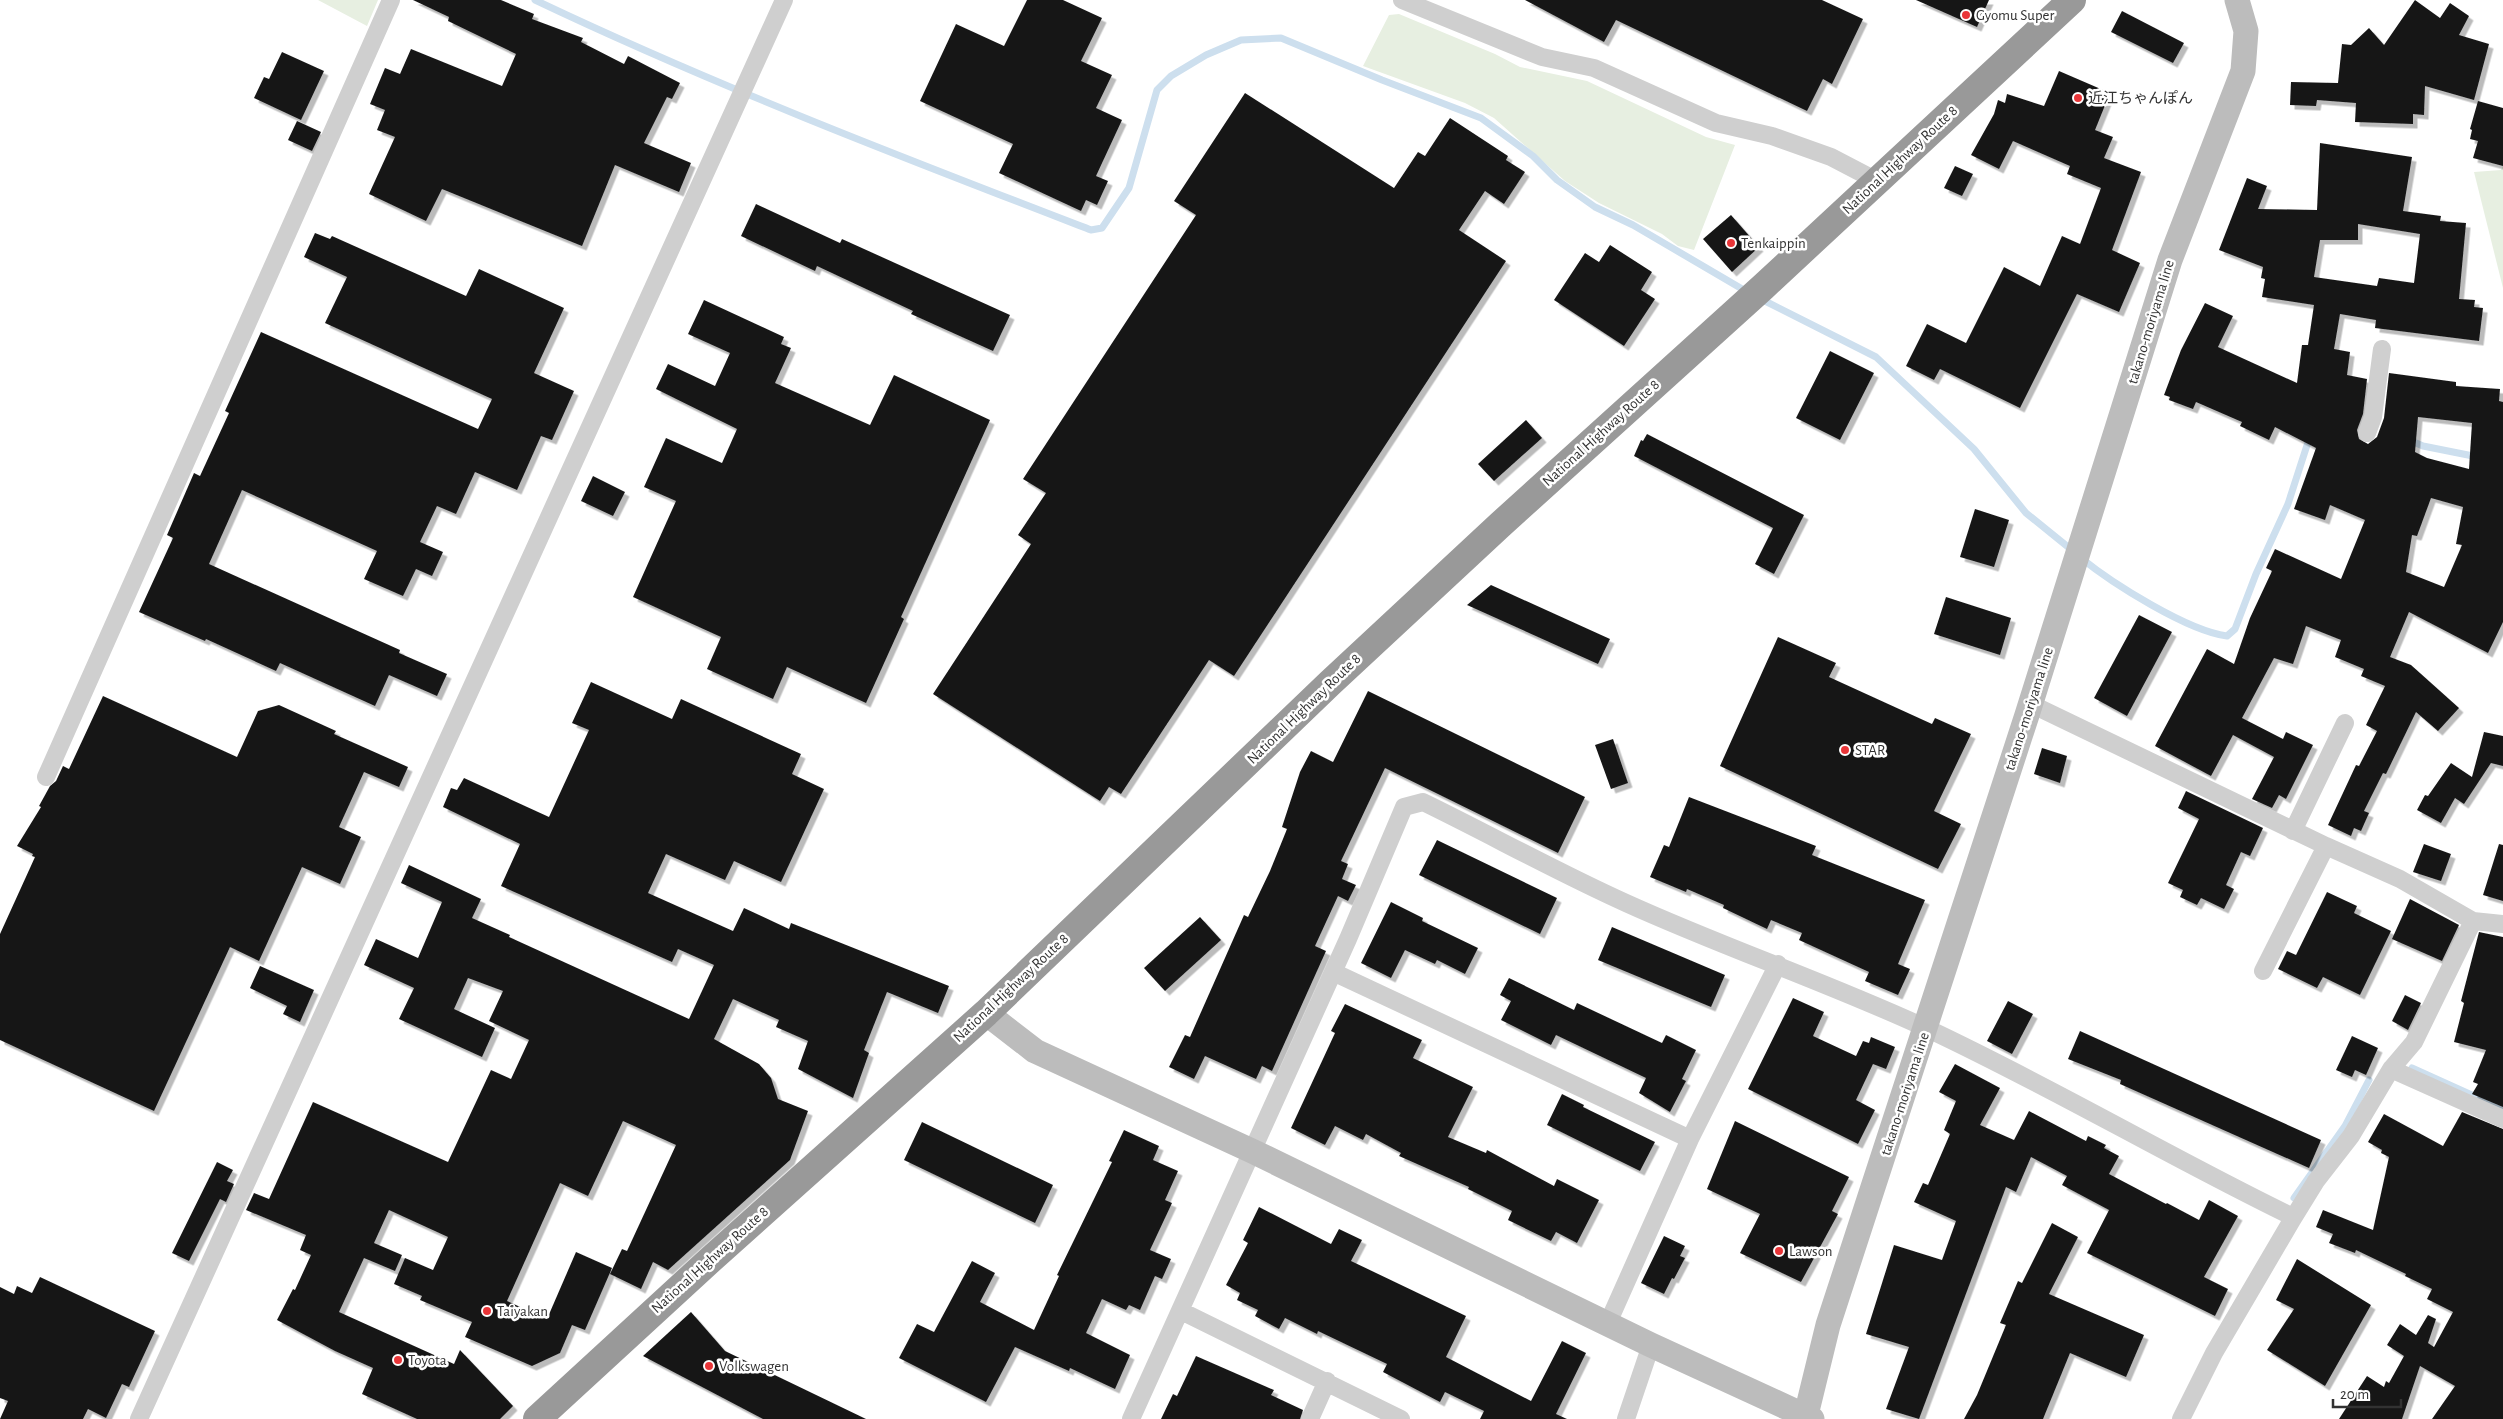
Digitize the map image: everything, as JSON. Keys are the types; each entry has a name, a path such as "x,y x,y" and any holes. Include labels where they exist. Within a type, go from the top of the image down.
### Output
{"highway":[{"name":"National Highway Route 8","path":"538,1419 709,1261 986,1013 1387,630 1501,524 1743,306 2072,0"}],"main road":[{"name":"takano-moriyama line","path":"1808,1418 1828,1325 2031,704 2170,260 2243,71 2246,31 2236,0"},
{"path":"986,1013 1035,1051 1252,1151 1651,1345 1808,1418"}],"street":[{"path":"46,777 391,0"},
{"path":"139,1419 784,0"},
{"path":"1402,0 1542,56 1594,68 1716,123 1772,136 1831,157 1878,181"},
{"path":"2367,434 2372,417 2382,349"},
{"path":"2031,704 2326,846 2400,879 2473,921 2503,924"},
{"path":"2293,830 2345,723"},
{"path":"1131,1419 1333,972 1404,807 1423,802 1626,903 1778,964 1926,1028 2066,1097 2230,1186 2287,1214 2292,1220"},
{"path":"2264,971 2326,846"},
{"path":"2181,1419 2214,1353 2316,1181 2351,1136 2391,1069 2414,1042 2473,921"},
{"path":"1608,1323 1690,1138 1778,964"},
{"path":"1333,972 1690,1138"},
{"path":"2391,1069 2503,1119"},
{"path":"1181,1310 1401,1419"},
{"path":"1626,1419 1651,1345"},
{"path":"1310,1419 1327,1381"}],"shaded area":[{"path":"318,0 378,0 367,26"},
{"path":"1399,14 1495,54 1520,67 1587,81 1706,137 1735,145 1694,250 1678,246 1662,234 1599,203 1565,181 1494,118 1465,103 1363,66 1389,15"},
{"path":"2503,165 2503,288 2474,172 2501,170"}],"building":[{"path":"413,0 501,0 534,14 532,19 583,38 581,42 624,64 628,56 680,83 672,99 667,97 644,143 691,163 679,192 615,165 582,246 442,189 426,221 369,194 395,137 377,130 385,110 370,104 385,68 400,74 411,49 502,86 516,54 448,21 449,17"},
{"path":"1027,0 1063,0 1102,18 1081,61 1112,75 1096,108 1122,120 1096,176 1108,181 1097,205 1086,200 1081,211 999,173 1013,144 920,101 956,24 1004,46"},
{"path":"1525,0 1822,0 1863,19 1832,84 1823,79 1807,111 1616,20 1604,42"},
{"name":"Gyomu Super","path":"1916,0 1989,0 1977,27"},
{"path":"2415,0 2440,18 2450,3 2469,16 2459,35 2489,44 2474,100 2425,86 2424,115 2413,114 2413,124 2355,122 2356,103 2317,100 2316,106 2290,105 2291,82 2338,83 2342,44 2351,45 2369,28 2384,45"},
{"path":"2122,11 2184,43 2173,63 2111,32"},
{"path":"282,52 324,71 301,120 254,98 264,77 269,79"},
{"path":"2059,71 2110,93 2095,130 2113,137 2104,158 2141,172 2112,250 2140,263 2119,312 2077,294 2020,408 1940,369 1934,380 1906,366 1927,324 1966,343 2004,267 2040,286 2062,236 2080,244 2101,188 2067,174 2070,166 2013,141 1999,169 1971,155 1994,114 1998,100 2005,103 2007,94 2044,106"},
{"path":"1245,93 1394,188 1418,152 1425,156 1450,118 1508,156 1506,160 1525,172 1504,204 1485,191 1459,230 1506,261 1234,676 1209,660 1121,794 1109,787 1100,801 933,694 1031,544 1018,535 1046,493 1023,479 1196,215 1174,201"},
{"path":"2478,101 2503,108 2503,166 2473,158 2478,141 2470,139 2472,130 2470,129"},
{"path":"297,121 321,132 312,151 288,140"},
{"path":"2320,143 2412,157 2403,211 2441,216 2440,221 2466,223 2459,299 2475,300 2474,307 2483,308 2479,341 2375,328 2376,320 2340,314 2334,349 2350,352 2347,375 2367,379 2363,414 2357,430 2359,439 2368,444 2377,437 2384,418 2389,373 2456,382 2456,386 2500,389 2499,401 2503,402 2503,622 2488,653 2409,612 2390,657 2411,665 2459,708 2438,731 2416,712 2386,774 2383,773 2364,811 2369,813 2361,831 2354,828 2351,836 2328,825 2356,765 2359,766 2377,731 2366,725 2385,686 2361,676 2364,669 2335,657 2341,640 2306,626 2293,664 2274,658 2242,718 2283,739 2286,732 2313,745 2286,799 2279,795 2272,808 2252,799 2274,757 2233,735 2211,776 2155,746 2207,649 2234,664 2250,618 2272,571 2266,568 2275,549 2341,579 2365,520 2330,505 2325,520 2294,509 2316,448 2275,427 2269,440 2240,426 2242,422 2196,402 2193,409 2169,400 2170,397 2164,395 2181,350 2205,303 2233,316 2218,347 2297,383 2302,345 2308,345 2314,305 2262,297 2265,279 2261,278 2263,267 2219,250 2247,178 2267,186 2258,209 2317,210","holes":["2358,224 2420,234 2414,283 2379,278 2377,286 2314,277 2320,240 2358,240","2418,417 2472,423 2469,469 2427,458 2415,452","2431,498 2463,507 2456,544 2462,545 2444,587 2406,572 2412,535 2417,536"]},
{"path":"1955,166 1973,174 1962,196 1944,188"},
{"path":"756,204 840,243 842,239 1010,315 993,351 911,314 913,311 817,266 815,271 741,236"},
{"name":"Tenkaippin","path":"1731,215 1759,247 1732,272 1703,239"},
{"path":"315,233 330,239 332,236 466,296 479,269 564,308 534,373 574,391 552,440 541,436 517,490 475,472 456,514 437,506 420,542 443,552 432,576 416,569 403,596 364,579 377,551 242,490 209,564 400,650 399,653 447,674 437,696 389,675 375,706 280,663 276,671 206,639 205,641 139,612 173,538 167,535 194,473 200,476 229,413 225,411 261,332 478,429 492,399 325,323 347,277 304,257"},
{"path":"1610,245 1652,272 1641,290 1655,299 1624,346 1554,300 1585,253 1599,262"},
{"path":"704,300 784,337 781,344 791,348 775,383 870,425 894,375 990,420 901,617 904,619 866,703 787,667 773,699 707,669 721,637 633,597 676,501 644,487 666,438 722,463 737,429 656,389 668,364 715,386 730,353 688,334"},
{"path":"1830,351 1874,373 1840,440 1796,418"},
{"path":"1526,420 1542,438 1494,481 1478,464"},
{"path":"1647,434 1804,515 1774,574 1755,564 1773,528 1634,456 1641,440 1643,441"},
{"path":"593,476 625,492 613,516 581,501"},
{"path":"1975,509 2009,520 1994,567 1960,557"},
{"path":"1491,585 1610,639 1598,664 1467,605"},
{"path":"1946,597 2011,618 2000,655 1934,634"},
{"path":"2139,615 2172,632 2127,716 2094,698"},
{"name":"STAR","path":"1778,637 1836,663 1829,677 1932,724 1935,718 1971,734 1934,811 1961,824 1938,869 1720,766"},
{"path":"591,682 672,719 681,699 801,754 792,774 824,789 781,882 734,861 725,880 666,854 648,893 733,931 744,908 789,929 791,923 949,986 938,1013 887,992 864,1050 869,1053 853,1098 798,1069 808,1041 776,1027 779,1020 733,999 714,1039 759,1064 771,1078 778,1099 808,1111 790,1160 668,1270 653,1262 641,1289 610,1274 622,1249 627,1251 676,1145 623,1121 588,1196 560,1183 507,1301 547,1319 576,1252 612,1268 585,1330 572,1325 560,1353 532,1366 465,1337 472,1322 420,1300 422,1296 394,1284 405,1258 433,1270 448,1237 389,1210 374,1243 402,1255 395,1271 364,1258 339,1312 454,1364 460,1350 513,1406 500,1419 417,1419 362,1394 373,1368 335,1351 277,1320 293,1289 295,1290 311,1255 300,1250 306,1235 246,1210 254,1193 269,1199 313,1102 448,1162 491,1070 511,1079 529,1040 489,1021 503,991 468,978 454,1009 495,1028 482,1057 399,1019 414,988 364,965 376,939 418,958 442,902 401,883 409,865 481,899 472,918 510,935 509,937 689,1019 714,965 678,949 672,962 501,886 520,844 443,807 451,788 457,790 464,778 549,817 589,730 572,723"},
{"path":"1368,691 1585,797 1558,853 1385,768 1341,861 1348,864 1342,879 1356,885 1348,901 1338,896 1315,946 1326,951 1272,1071 1262,1066 1256,1079 1205,1056 1194,1079 1169,1067 1185,1035 1190,1037 1244,915 1248,917 1270,871 1287,829 1282,827 1300,772 1311,751 1333,762"},
{"path":"103,696 237,757 258,711 279,705 336,731 334,734 408,767 399,787 364,772 339,827 361,837 340,884 302,867 259,961 230,947 154,1111 0,1040 0,934 35,857 32,856 33,854 17,846 63,766 69,769"},
{"path":"2484,732 2503,736 2503,766 2491,763 2464,804 2455,798 2441,823 2417,810 2425,795 2428,796 2451,763 2472,777"},
{"path":"1613,739 1628,783 1611,789 1595,745"},
{"path":"2042,748 2067,756 2060,783 2034,774"},
{"path":"2186,791 2263,828 2250,856 2241,852 2226,885 2234,889 2224,909 2201,898 2197,905 2180,897 2183,890 2168,883 2199,819 2178,808"},
{"path":"1689,797 1816,846 1812,855 1925,900 1898,964 1910,969 1898,995 1865,981 1869,972 1799,940 1802,933 1771,920 1767,929 1723,908 1724,905 1687,889 1686,892 1650,877 1664,845 1669,847"},
{"path":"1437,840 1557,898 1540,934 1419,875"},
{"path":"2424,844 2451,854 2441,881 2413,872"},
{"path":"2499,844 2503,845 2503,901 2483,895"},
{"path":"2327,892 2357,906 2354,913 2391,931 2360,995 2323,977 2317,988 2278,969 2287,951 2296,955"},
{"path":"2410,899 2459,925 2442,961 2392,939"},
{"path":"1391,902 1423,918 1422,921 1478,948 1465,974 1437,960 1435,964 1405,950 1391,978 1361,963"},
{"path":"1200,917 1221,940 1165,991 1144,968"},
{"path":"1612,927 1725,975 1711,1007 1598,960"},
{"path":"2479,932 2503,937 2503,1107 2472,1094 2478,1084 2473,1082 2486,1050 2454,1042 2464,1003 2461,1001"},
{"path":"260,966 314,990 300,1022 283,1014 287,1006 250,988"},
{"path":"1509,978 1574,1010 1577,1003 1662,1043 1666,1035 1696,1050 1682,1079 1686,1081 1670,1112 1639,1093 1646,1078 1556,1035 1551,1045 1501,1020 1511,1001 1500,995"},
{"path":"2405,995 2421,1003 2408,1030 2392,1021"},
{"path":"1793,998 1824,1012 1813,1036 1856,1056 1863,1041 1869,1043 1871,1037 1895,1047 1886,1069 1873,1064 1856,1100 1875,1110 1858,1144 1748,1089"},
{"path":"2008,1001 2033,1014 2012,1054 1987,1041"},
{"path":"1345,1004 1422,1040 1413,1058 1473,1087 1448,1137 1486,1153 1487,1150 1554,1186 1557,1179 1599,1200 1577,1243 1556,1232 1551,1241 1508,1220 1512,1211 1468,1189 1469,1187 1399,1156 1401,1153 1366,1134 1363,1140 1335,1126 1325,1145 1291,1128 1335,1033 1331,1031"},
{"path":"2080,1031 2321,1140 2309,1168 2120,1084 2121,1080 2068,1059"},
{"path":"2352,1036 2378,1048 2366,1075 2355,1070 2352,1077 2336,1070"},
{"path":"1955,1064 2000,1088 1980,1125 2014,1140 2029,1111 2086,1141 2088,1136 2106,1145 2104,1148 2119,1156 2109,1174 2166,1204 2199,1220 2209,1200 2238,1216 2204,1277 2228,1289 2215,1316 2087,1253 2109,1210 2062,1185 2067,1176 2031,1157 2016,1192 2006,1187 1919,1419 1886,1409 1909,1347 1866,1334 1894,1245 1942,1260 1956,1221 1914,1202 1923,1183 1928,1185 1950,1134 1944,1130 1956,1101 1939,1092"},
{"path":"1562,1094 1584,1105 1583,1107 1655,1142 1640,1171 1547,1125"},
{"path":"2462,1112 2503,1129 2503,1419 2432,1419 2455,1386 2420,1366 2402,1419 2339,1419 2367,1376 2384,1387 2386,1381 2389,1383 2404,1356 2387,1345 2400,1324 2416,1335 2428,1315 2436,1319 2428,1343 2434,1347 2453,1312 2427,1299 2432,1289 2356,1250 2355,1253 2329,1243 2333,1234 2316,1227 2323,1210 2373,1230 2389,1157 2381,1153 2382,1150 2368,1142 2384,1114 2443,1146"},
{"path":"1735,1121 1849,1177 1832,1211 1838,1214 1801,1282 1740,1253 1760,1214 1707,1189"},
{"path":"922,1122 1053,1185 1035,1223 904,1160"},
{"path":"1124,1130 1159,1146 1153,1160 1178,1171 1165,1200 1172,1203 1150,1250 1171,1259 1162,1279 1155,1276 1140,1310 1129,1305 1126,1310 1102,1299 1086,1333 1130,1355 1115,1389 1070,1368 1069,1371 1015,1347 986,1402 899,1358 917,1324 934,1332 972,1261 995,1273 980,1302 1034,1330 1059,1276 1057,1275 1112,1162 1109,1161"},
{"path":"217,1162 233,1170 227,1181 234,1184 226,1202 220,1199 189,1261 172,1253"},
{"path":"1259,1207 1331,1244 1339,1229 1362,1240 1351,1261 1466,1316 1446,1357 1531,1401 1562,1341 1586,1353 1556,1414 1567,1419 1480,1419 1484,1411 1445,1392 1440,1402 1383,1372 1387,1364 1318,1331 1317,1334 1285,1318 1279,1329 1255,1316 1258,1310 1237,1300 1240,1293 1226,1285 1248,1243 1243,1240"},
{"path":"2052,1223 2078,1237 2049,1294 2144,1335 2126,1377 2070,1353 2043,1419 1964,1419 1977,1395 2006,1325 2000,1323 2018,1281 2022,1283"},
{"path":"1664,1236 1685,1246 1680,1256 1685,1258 1664,1294 1641,1283"},
{"path":"2297,1259 2371,1305 2325,1386 2267,1350 2294,1309 2276,1300"},
{"path":"40,1277 155,1331 129,1387 122,1384 106,1418 88,1409 83,1419 0,1419 8,1401 0,1398 0,1287 14,1294 17,1286 32,1293"},
{"name":"Volkswagen","path":"691,1312 725,1351 866,1419 763,1419 643,1356"},
{"path":"1196,1356 1274,1390 1271,1395 1303,1410 1300,1419 1161,1419 1173,1394 1177,1396"}],"waterway":[{"path":"535,0 741,92 1091,230 1102,228 1129,188 1157,90 1171,76 1206,55 1241,40 1281,38 1481,118 1533,156 1557,180 1595,207 1633,225 1749,293"},
{"path":"1761,299 1876,357 1974,449 2026,513 2073,551"},
{"path":"2081,558 2151,605 2192,625 2227,636 2235,629 2256,574 2288,504 2310,436"},
{"path":"2409,440 2423,446 2478,457"},
{"path":"2412,1068 2503,1109"},
{"path":"2294,1198 2345,1126 2369,1080"}],"place":[{"name":"Gyomu Super","path":"1966,15"},
{"name":"近江ちゃんぽん","path":"2078,98"},
{"name":"Tenkaippin","path":"1731,243"},
{"name":"STAR","path":"1845,750"},
{"name":"Lawson","path":"1779,1251"},
{"name":"Taiyakan","path":"487,1311"},
{"name":"Toyota","path":"398,1360"},
{"name":"Volkswagen","path":"709,1366"}]}
